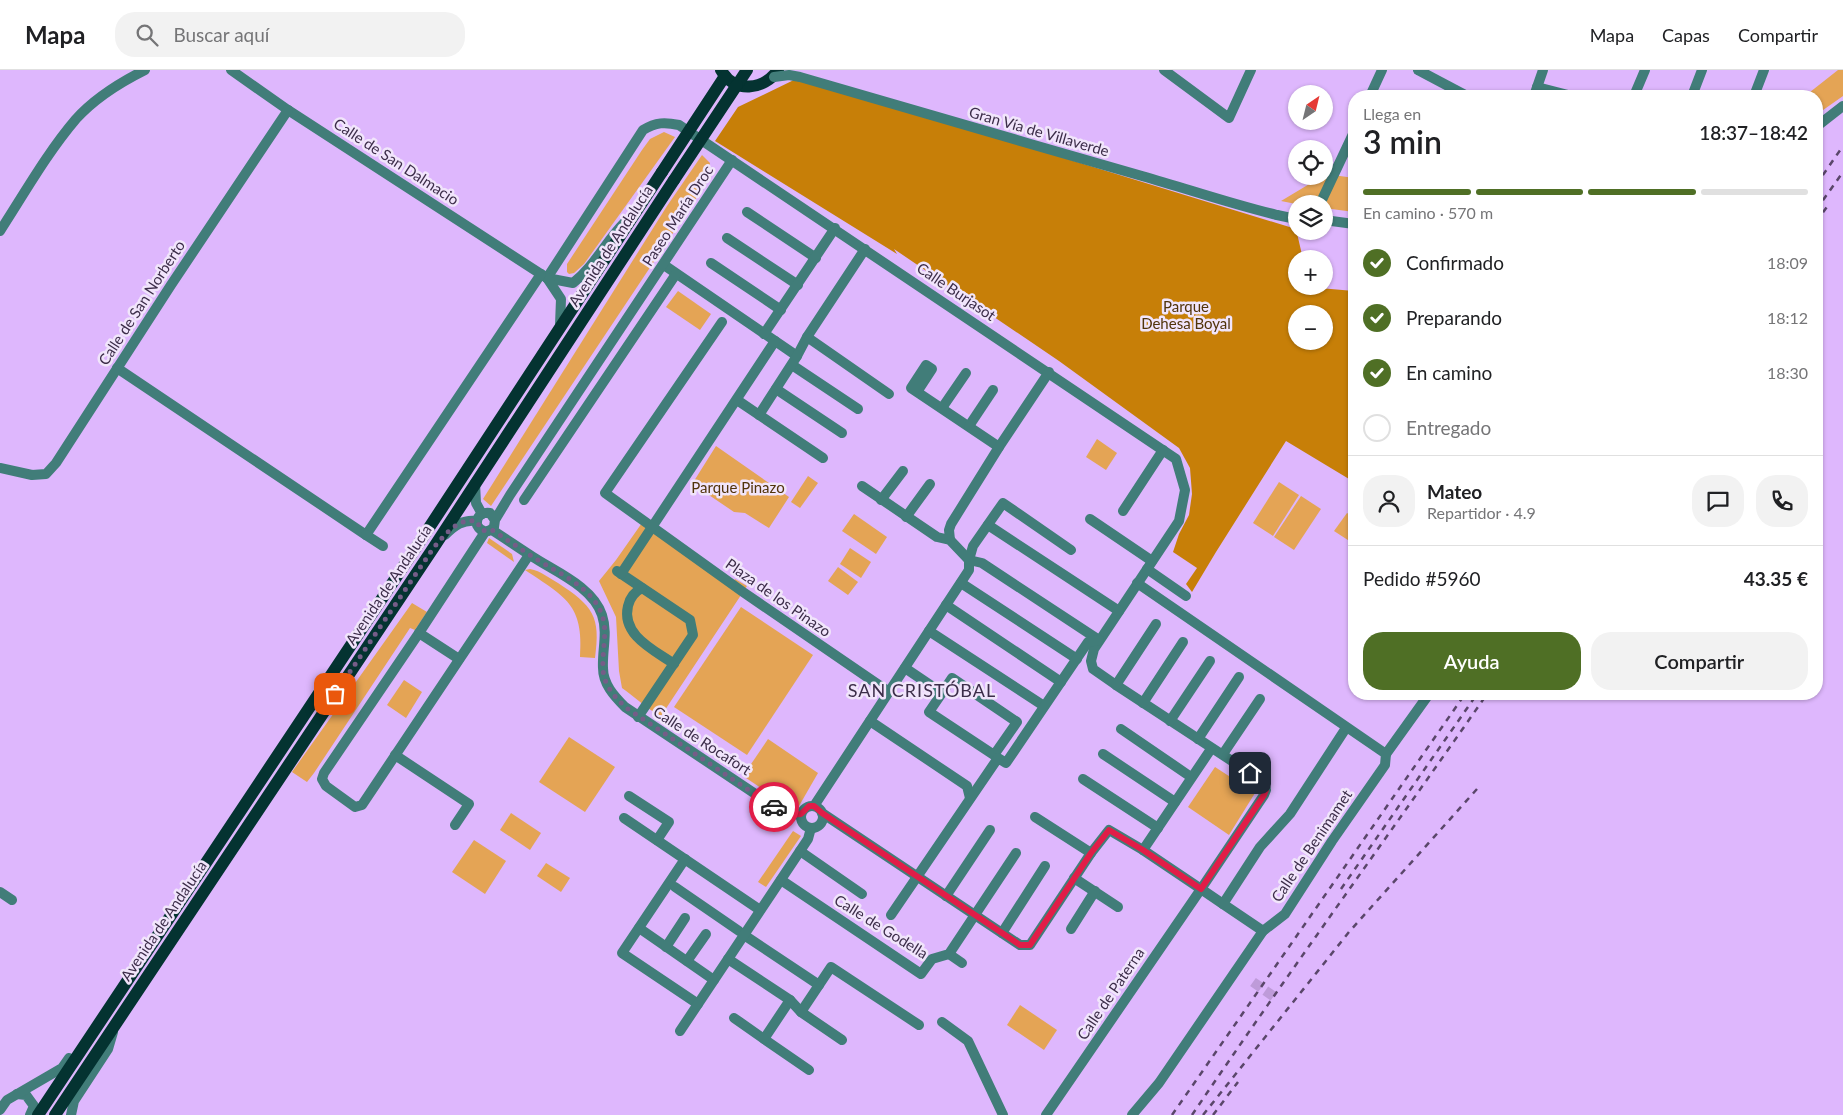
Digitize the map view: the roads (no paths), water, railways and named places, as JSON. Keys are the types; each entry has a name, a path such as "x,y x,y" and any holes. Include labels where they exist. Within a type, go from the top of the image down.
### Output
{"main road":[{"name":"Avenida de Andalucía","path":"55,1115 434,547 746,70"},
{"name":"Avenida de Andalucía","path":"38,1115 421,540 560,325 662,172 725,72"},
{"path":"725,72 737,84 746,87 766,83 776,73"}],"street":[{"path":"0,231 55,147 77,118 102,96 131,77 146,70"},
{"name":"Calle de San Dalmacio","path":"231,70 288,110 544,276 573,283 582,276 612,235 634,213"},
{"name":"Gran Vía de Villaverde","path":"798,70 1288,217"},
{"path":"1164,70 1229,118 1251,70"},
{"path":"1373,90 1382,70"},
{"path":"1418,70 1456,90"},
{"path":"1536,90 1542,70"},
{"path":"1637,90 1645,70"},
{"path":"1694,90 1702,70"},
{"path":"1756,90 1764,70"},
{"name":"Gran Vía de Villaverde","path":"776,73 800,77 1021,143 1141,176 1220,201 1288,214"},
{"path":"1823,123 1843,107"},
{"name":"Calle de San Norberto","path":"0,468 32,475 46,474 56,464 117,368 288,110"},
{"name":"Paseo María Droc","path":"366,534 643,130 652,124 662,122 679,125 732,160 510,495 487,522 419,633 322,779 326,786 355,807 362,805 395,755"},
{"path":"1324,195 1348,145"},
{"name":"Calle Burjasot","path":"732,160 1176,459 1185,490 1179,522 1100,640"},
{"path":"747,212 816,258"},
{"path":"1333,221 1348,223"},
{"path":"1333,226 1348,228"},
{"path":"764,334 835,228"},
{"path":"727,238 798,285"},
{"path":"759,415 795,360 806,337 865,249"},
{"path":"711,263 781,310"},
{"path":"664,265 775,341 795,360 858,409"},
{"name":"Paseo María Droc","path":"524,500 676,274"},
{"name":"Calle de San Dalmacio","path":"544,276 561,299 560,325"},
{"name":"Plaza de los Pinazo","path":"722,322 605,493 743,592 889,692"},
{"path":"806,337 889,394"},
{"path":"652,527 775,341"},
{"path":"117,368 382,546"},
{"path":"950,540 949,530 951,524 999,446 1049,372"},
{"path":"942,408 966,373"},
{"path":"776,389 842,433"},
{"path":"969,426 993,390"},
{"path":"917,392 999,446"},
{"path":"737,400 823,458"},
{"path":"1123,510 1162,450"},
{"path":"881,500 903,471"},
{"path":"475,483 476,503 487,522"},
{"path":"906,517 930,484"},
{"path":"862,486 937,537 950,540 969,560 982,563 1100,640"},
{"path":"811,828 815,828 821,823 818,810 870,721 962,583 969,570 969,560 973,546 1003,503 1071,550"},
{"path":"1090,519 1150,565 1186,596"},
{"path":"434,547 457,525 470,520 487,522"},
{"name":"Calle de Rocafort","path":"487,522 529,554 586,592 600,609 603,616 605,633 603,670 607,685 614,696 625,707 787,815 801,814"},
{"path":"988,525 1119,611"},
{"name":"Calle de Rocafort","path":"638,717 693,635 690,620 618,572 652,527"},
{"path":"455,825 469,804 395,755 529,554"},
{"path":"962,583 1077,659"},
{"path":"1137,584 1386,754"},
{"path":"642,588 635,592 630,599 627,609 627,620 632,632 643,643 674,664"},
{"path":"946,606 1061,682"},
{"path":"1116,685 1156,624"},
{"path":"929,631 1044,706"},
{"path":"419,633 459,659"},
{"path":"891,915 970,798 999,759 1044,706 1088,642 1100,640"},
{"path":"1100,640 1092,654 1093,669 1211,749 1223,754 1264,782 1266,790 1201,889"},
{"path":"1143,703 1183,642"},
{"path":"1170,721 1210,661"},
{"path":"905,668 942,693"},
{"path":"1198,740 1239,677"},
{"path":"952,678 1017,722 999,759 929,712 952,678"},
{"path":"1223,754 1260,699"},
{"name":"Calle de Benimamet","path":"1263,931 1285,914 1332,840 1385,764 1386,754 1425,700"},
{"path":"870,721 967,786 970,798"},
{"path":"1223,904 1260,848 1290,814 1346,728"},
{"path":"1121,729 1192,777"},
{"path":"1143,850 1211,749"},
{"path":"1102,754 1175,802"},
{"path":"1083,779 1158,828"},
{"path":"629,796 669,822 657,840"},
{"path":"811,828 802,821 801,814 809,806 818,810 1020,945 1030,945 1091,853 1109,830 1143,850 1263,931 1159,1083 1132,1115"},
{"path":"1035,817 1091,853"},
{"path":"624,818 760,910"},
{"path":"680,1031 728,959 742,933 800,852 808,839 811,828"},
{"path":"946,896 990,830"},
{"name":"Calle de Godella","path":"800,852 862,894"},
{"path":"975,915 1016,853"},
{"path":"685,860 622,953 698,1004"},
{"path":"1002,933 1045,866"},
{"path":"1074,878 1118,907"},
{"name":"Calle de Godella","path":"781,880 921,974 932,959 949,954 975,915"},
{"path":"675,887 819,985"},
{"name":"Calle de Paterna","path":"1046,1115 1201,889"},
{"path":"0,892 12,900"},
{"path":"1071,929 1095,892"},
{"path":"666,947 684,918"},
{"path":"638,928 714,980"},
{"path":"687,962 706,934"},
{"name":"Avenida de Andalucía","path":"0,1110 6,1100 62,1068 135,960 150,945"},
{"path":"949,954 962,963"},
{"path":"728,959 790,1000 801,1012 842,1040"},
{"path":"801,1012 831,967 919,1025"},
{"path":"764,1039 790,1000"},
{"path":"734,1018 809,1070"},
{"path":"942,1022 968,1041 1003,1115"},
{"path":"71,1115 74,1101 108,1049 115,1026"},
{"path":"17,1094 26,1095 32,1101 34,1106 30,1115"}],"tunnel":[{"path":"1253,982 1276,998"}],"railway":[{"path":"1823,175 1843,146"},
{"path":"1823,200 1843,172"},
{"path":"1823,212 1829,204"},
{"path":"1172,1115 1461,700"},
{"path":"1341,889 1473,700"},
{"path":"1192,1115 1483,700"},
{"path":"1203,1115 1349,932 1477,789"},
{"path":"1213,1115 1238,1082"}],"district":[{"name":"SAN CRISTÓBAL","path":"922,691"}],"park label":[{"name":"Parque Dehesa Boyal","path":"1186,316"},
{"name":"Parque Pinazo","path":"738,488"}]}
